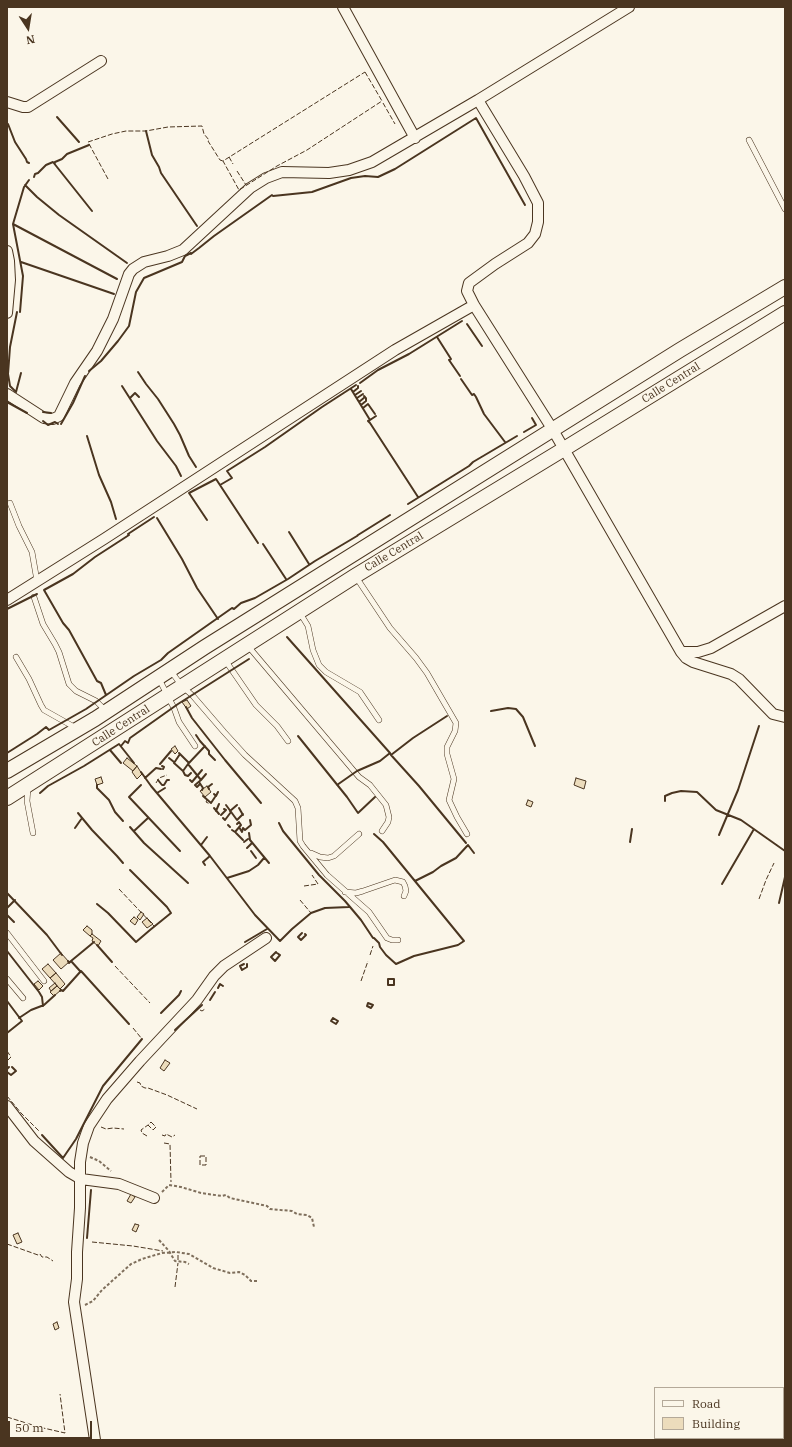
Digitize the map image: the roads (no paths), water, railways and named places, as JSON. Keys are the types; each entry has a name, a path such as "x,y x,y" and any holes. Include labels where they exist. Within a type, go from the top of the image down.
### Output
{"street":[{"path":"343,7 415,138"},
{"path":"7,394 44,418 56,418 62,411 75,383 97,351 113,319 129,274 138,265 144,262 168,256 183,250 250,188 266,178 282,172 329,173 349,170 372,162 415,138 629,7"},
{"path":"7,102 23,107 28,106 100,61"},
{"path":"478,100 524,176 538,203 538,222 536,234 528,243 469,283 467,291 474,306 564,449 681,652 686,658 693,662 731,674 739,679 773,714 785,717"},
{"path":"7,251 10,280 7,313"},
{"name":"Calle Central","path":"7,771 106,711 170,669 673,354 785,287"},
{"path":"7,600 104,539 395,350 474,306"},
{"name":"Calle Central","path":"7,798 355,576 785,313"},
{"path":"681,652 698,652 711,648 785,606"},
{"path":"95,1440 74,1302 77,1279 81,1178 80,1162 83,1143 89,1126 107,1099 196,1000 214,976 224,966 266,938"},
{"path":"7,1106 34,1141 69,1172 81,1178 119,1184 157,1195"}],"lane":[{"path":"749,140 785,209"},
{"path":"10,503 19,526 32,552 37,581"},
{"path":"355,576 390,628 427,673 456,723 455,731 448,747 447,754 454,779 449,800 456,817 467,834"},
{"path":"34,597 43,624 56,644 69,684 76,691 96,701 106,711"},
{"path":"299,611 308,626 312,650 319,665 330,675 360,692 378,720"},
{"path":"247,644 359,777 370,785 386,805 389,811 389,817 388,822 382,830"},
{"path":"16,657 29,679 44,710 78,728"},
{"path":"224,659 256,705 277,726 288,740"},
{"path":"170,669 182,686 193,696 245,755 295,801 298,808 300,840 306,850 327,876 369,912 387,938 398,940"},
{"path":"158,677 168,695 179,722 195,746"},
{"path":"29,784 27,801 33,834"},
{"path":"306,850 320,857 328,858 334,856 358,834"},
{"path":"345,892 356,893 394,880 403,882 406,891 404,896"},
{"path":"7,933 44,981"},
{"path":"7,978 23,998"}]}
